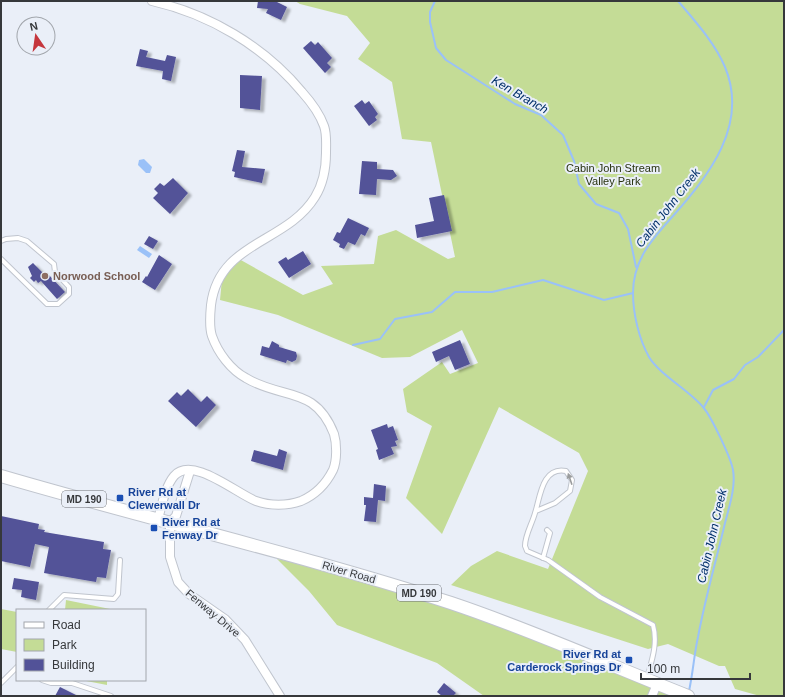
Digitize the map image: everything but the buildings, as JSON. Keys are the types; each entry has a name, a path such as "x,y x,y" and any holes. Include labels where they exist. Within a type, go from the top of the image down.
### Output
{"main road":[{"name":"River Road","path":"1,476 353,573 452,604 529,631 688,696"}],"street":[{"path":"152,1 175,6 207,20 233,33 264,54 289,76 316,109 324,128 326,163 322,182 314,198 281,230 240,253 227,265 216,283 210,315 211,334 217,348 230,364 244,378 256,384 297,395 313,403 328,420 336,441 334,468 326,483 310,497 293,504 272,505 257,501 234,491 213,476 200,471 181,471 174,475 168,487 158,519"},
{"path":"170,522 176,516 190,471"},
{"name":"Fenway Drive","path":"170,522 170,557 178,582 189,594 225,620 245,640 280,696"},
{"path":"652,682 652,696"}],"lane":[{"path":"1,241 18,238 27,242 54,264 55,272 69,287 69,294 58,304 47,304 1,259"},
{"path":"536,511 555,503 570,491 572,480 566,471 560,470 553,472 546,480 537,500 536,511 525,541 527,551 543,558 600,597 653,625 655,634 652,682"},
{"path":"543,558 550,533 547,530"},
{"path":"51,609 64,595 114,599 118,594 120,560"},
{"path":"1,683 16,669"},
{"path":"44,681 50,684 72,683 111,696"}],"green space":[{"name":"Cabin John Stream Valley Park","path":"295,1 784,1 784,696 760,696 735,689 725,666 719,666 668,644 648,649 451,585 471,566 497,551 548,569 588,471 579,453 499,407 442,534 406,498 432,426 407,412 403,389 442,362 450,374 478,363 462,330 410,357 382,358 278,315 220,300 222,279 239,259 303,295 333,284 321,266 374,264 378,236 396,230 448,259 455,257 431,142 402,139 392,82 358,59 370,43 347,16 300,4"},
{"path":"277,559 353,573 452,604 657,684 669,696 484,696 437,663 337,625 309,591"},
{"path":"66,600 110,609 65,609"},
{"path":"1,609 16,612 16,652 1,649"},
{"path":"86,681 107,681 107,685"}],"water":[{"path":"144,159 152,167 150,173 146,173 138,165 139,160"},
{"path":"140,246 152,254 149,258 137,250"}],"waterway":[{"name":"Ken Branch","path":"435,1 430,12 430,22 436,48 446,60 515,104 541,115 563,135 574,161 579,184 596,204 619,213 628,229 636,267"},
{"name":"Cabin John Creek","path":"678,1 704,32 721,58 731,88 732,109 729,129 722,148 700,184 658,233 645,251 636,270 633,293 635,318 642,342 649,357 660,370 697,401 707,412 729,456 734,477 732,497 704,608 689,691"},
{"path":"353,345 380,339 395,319 432,312 455,292 492,292 543,280 604,300 633,293"},
{"path":"704,407 713,390 734,379 745,365 758,357 784,330"}],"place":[{"name":"Norwood School","path":"45,276"},
{"name":"River Rd at Clewerwall Dr","path":"120,498"},
{"name":"River Rd at Fenway Dr","path":"154,528"},
{"name":"River Rd at Carderock Springs Dr","path":"629,660"}]}
